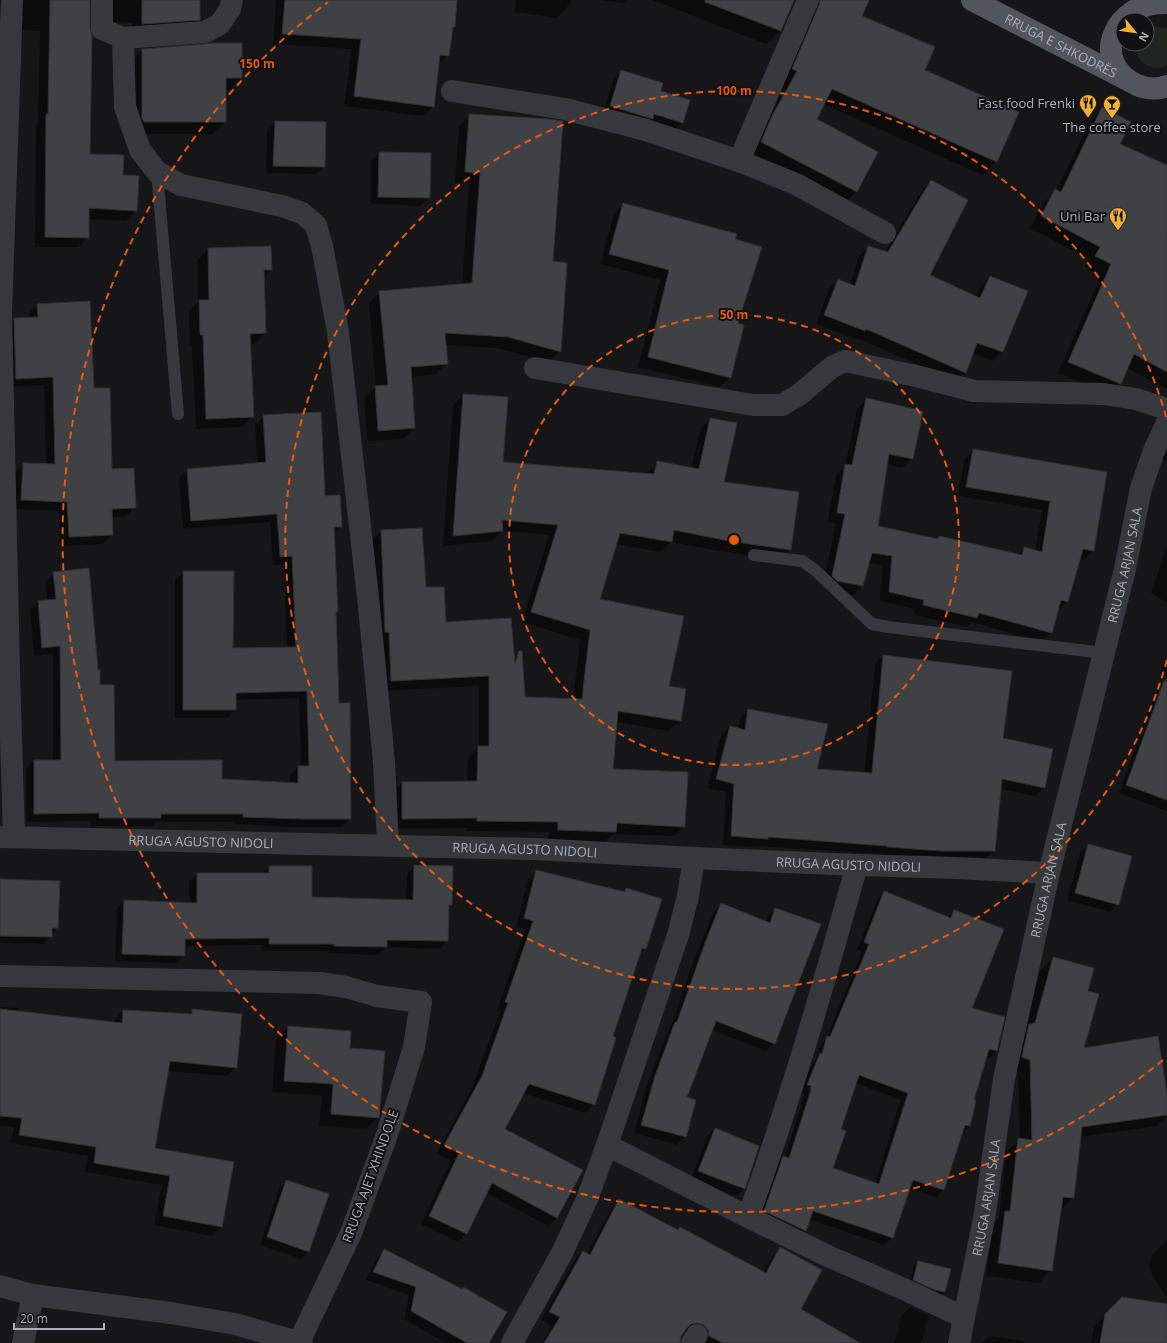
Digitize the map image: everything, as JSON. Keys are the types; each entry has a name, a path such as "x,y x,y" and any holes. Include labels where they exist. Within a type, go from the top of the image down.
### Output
{"main road":[{"name":"RRUGA E SHKODRËS","path":"972,0 1134,84 1148,88 1166,88"},
{"path":"1128,80 1119,70 1113,59 1111,46 1112,33 1115,26 1122,15 1137,1 1157,1 1167,3"}],"street":[{"path":"7,837 9,671 1,312 12,0"},
{"path":"102,0 102,29 122,38 206,32 220,24 230,8 232,0"},
{"path":"739,161 808,0"},
{"path":"122,38 125,107 140,150 157,172 181,185 282,206 302,213 316,225 322,246 338,332 369,605 384,762 388,845"},
{"path":"452,91 565,109 646,130 739,161 796,184 885,233"},
{"path":"535,368 753,405 782,405 800,394 832,367 845,361 974,390 1104,394 1136,399 1167,409"},
{"name":"RRUGA ARJAN SALA","path":"958,1343 985,1213 1004,1079 1049,872 1126,569 1141,488 1155,448 1167,423"},
{"name":"RRUGA AGUSTO NIDOLI","path":"7,837 536,849 694,858 1049,872"},
{"path":"512,1343 562,1253 587,1199 607,1145 678,935 688,896 694,858"},
{"path":"748,1218 766,1168 834,947 857,865"},
{"name":"RRUGA AJET XHINDOLE","path":"0,976 319,983 346,987 377,996 421,1002 414,1047 387,1135 351,1233 301,1342"},
{"path":"607,1145 748,1218 828,1256 906,1290 963,1318"},
{"path":"0,1286 33,1295 171,1313 235,1324 301,1342"},
{"path":"23,1343 33,1295"}],"lane":[{"path":"157,172 178,414"},
{"path":"754,555 802,561 815,570 872,624 1104,653"}],"path":[{"path":"1104,205 1167,236"}],"shaded area":[{"path":"1155,26 1167,29 1167,65 1155,68 1150,67 1141,61 1137,52 1155,52"}],"building":[{"path":"50,0 90,0 90,29 92,36 90,154 124,155 123,175 139,176 137,211 89,208 89,238 45,237 46,114 48,114"},
{"path":"142,0 200,0 200,20 142,24"},
{"path":"285,0 457,0 455,27 453,27 449,56 440,55 434,107 354,96 361,39 282,34"},
{"path":"705,0 794,0 781,31 705,2"},
{"path":"820,0 869,0 862,16 935,47 925,70 1019,112 997,162 832,89 817,119 878,152 857,192 761,142 772,116 797,71 792,69"},
{"path":"211,43 242,43 242,78 226,78 226,122 144,122 142,118 142,49"},
{"path":"621,70 663,83 661,91 690,100 683,123 654,114 653,119 610,106"},
{"path":"1102,107 1131,122 1120,144 1167,165 1167,372 1134,354 1121,384 1068,362 1111,264 1095,256 1100,247 1041,216 1055,189 1061,192"},
{"path":"469,114 563,121 553,261 567,263 561,352 508,337 445,333 448,364 411,367 415,428 378,431 375,386 388,385 379,291 472,283 480,173 465,172"},
{"path":"275,121 326,122 325,167 273,166"},
{"path":"379,152 431,153 430,198 378,197"},
{"path":"931,180 968,200 930,275 980,298 990,276 1028,291 1003,352 977,343 966,373 866,329 865,331 824,315 838,279 855,286 868,246 888,252"},
{"path":"623,203 737,234 735,239 762,247 738,323 744,325 731,378 648,357 669,270 609,254"},
{"path":"271,246 272,270 264,270 266,333 250,334 254,417 206,419 203,335 200,335 199,300 209,300 208,248"},
{"path":"90,301 94,388 110,388 112,469 134,468 136,508 112,509 113,535 69,537 67,502 21,500 23,463 55,464 53,377 16,379 14,318 38,317 37,304"},
{"path":"463,394 508,397 503,462 654,474 657,461 699,469 710,418 737,423 724,482 799,492 791,550 729,541 674,530 672,542 620,533 600,599 684,616 669,686 686,689 681,721 618,711 613,769 688,772 685,827 617,823 616,832 558,830 558,822 477,821 477,818 402,819 402,782 477,781 478,746 489,746 489,676 391,681 389,632 385,632 381,530 422,528 426,587 444,587 446,622 511,618 515,664 519,651 522,651 525,697 582,699 590,630 531,612 558,525 502,520 503,531 453,536"},
{"path":"866,398 923,411 913,459 889,454 878,526 938,539 939,536 1022,555 1024,547 1042,552 1050,501 966,487 973,449 1107,472 1094,551 1083,549 1068,602 1061,600 1052,633 979,613 977,618 923,605 924,600 889,592 892,556 872,553 863,586 837,581 832,576 845,514 837,513 845,464 852,465"},
{"path":"321,412 325,496 340,495 342,527 334,527 338,612 336,612 339,703 350,703 351,819 243,817 243,814 161,814 161,818 99,818 99,813 34,814 34,760 61,760 60,646 42,648 38,601 56,599 53,572 89,568 98,670 100,670 100,685 114,685 115,761 222,760 222,779 298,783 298,766 309,766 307,691 236,693 236,710 183,710 183,571 234,571 233,648 296,647 292,556 280,557 277,514 191,521 187,469 266,462 263,415"},
{"path":"883,655 1012,671 1003,738 1053,749 1045,788 1002,779 995,851 941,851 768,837 768,839 731,836 734,784 716,779 730,726 745,730 748,709 828,724 817,769 872,773"},
{"path":"1164,681 1167,681 1167,800 1126,785"},
{"path":"1088,844 1132,856 1119,905 1075,893"},
{"path":"414,865 453,866 452,905 449,905 448,941 387,940 387,947 334,946 334,944 269,944 269,938 185,939 185,956 122,954 124,900 197,903 197,873 269,873 269,866 312,866 312,897 413,900"},
{"path":"536,870 625,892 626,888 662,899 646,949 642,948 613,1036 616,1038 595,1105 529,1084 505,1129 583,1170 557,1218 492,1183 467,1234 429,1216 459,1153 444,1145 482,1076 508,1003 505,1002 533,921 524,918"},
{"path":"0,879 60,881 58,928 52,928 52,937 0,936"},
{"path":"884,891 951,918 954,910 1004,929 972,1008 1005,1017 997,1051 989,1049 974,1100 976,1100 970,1126 965,1125 944,1190 913,1180 893,1238 813,1211 806,1231 764,1211 783,1156 789,1158 811,1090 811,1086 807,1085 820,1053 822,1054 827,1036 830,1037 869,944 864,942","holes":["859,1075 908,1093 879,1184 833,1168 846,1131 841,1129"]},
{"path":"721,903 770,923 775,908 821,924 775,1044 716,1021 687,1097 696,1100 686,1137 641,1125 655,1076 675,1022 677,1022"},
{"path":"1053,957 1094,968 1088,991 1099,994 1084,1048 1158,1036 1167,1093 1167,1115 1082,1127 1074,1198 1063,1197 1052,1271 998,1263 1005,1211 1010,1211 1018,1138 1032,1140 1030,1060 1022,1057 1029,1024 1035,1023"},
{"path":"0,1009 122,1023 123,1010 192,1014 192,1009 242,1014 237,1068 170,1061 155,1148 234,1162 222,1227 163,1216 170,1176 94,1163 96,1147 19,1135 22,1118 0,1116"},
{"path":"288,1026 351,1031 350,1048 385,1051 379,1118 331,1114 333,1084 284,1081"},
{"path":"715,1128 759,1146 745,1189 698,1171"},
{"path":"286,1180 329,1194 309,1252 267,1237"},
{"path":"619,1199 678,1230 680,1227 766,1273 780,1247 822,1270 801,1309 860,1343 723,1343 709,1336 708,1330 704,1325 697,1323 691,1324 687,1328 681,1336 680,1343 544,1343 560,1317 549,1312 583,1251 590,1255"},
{"path":"384,1249 462,1289 463,1287 507,1312 489,1343 467,1343 411,1311 416,1287 373,1272"},
{"path":"918,1261 951,1269 945,1292 935,1290 913,1280"},
{"path":"1122,1297 1167,1304 1167,1343 1100,1343 1105,1314"}],"place":[{"name":"Fast food Frenki","path":"1088,118"},
{"name":"The coffee store","path":"1112,119"},
{"name":"Uni Bar","path":"1118,231"}]}
